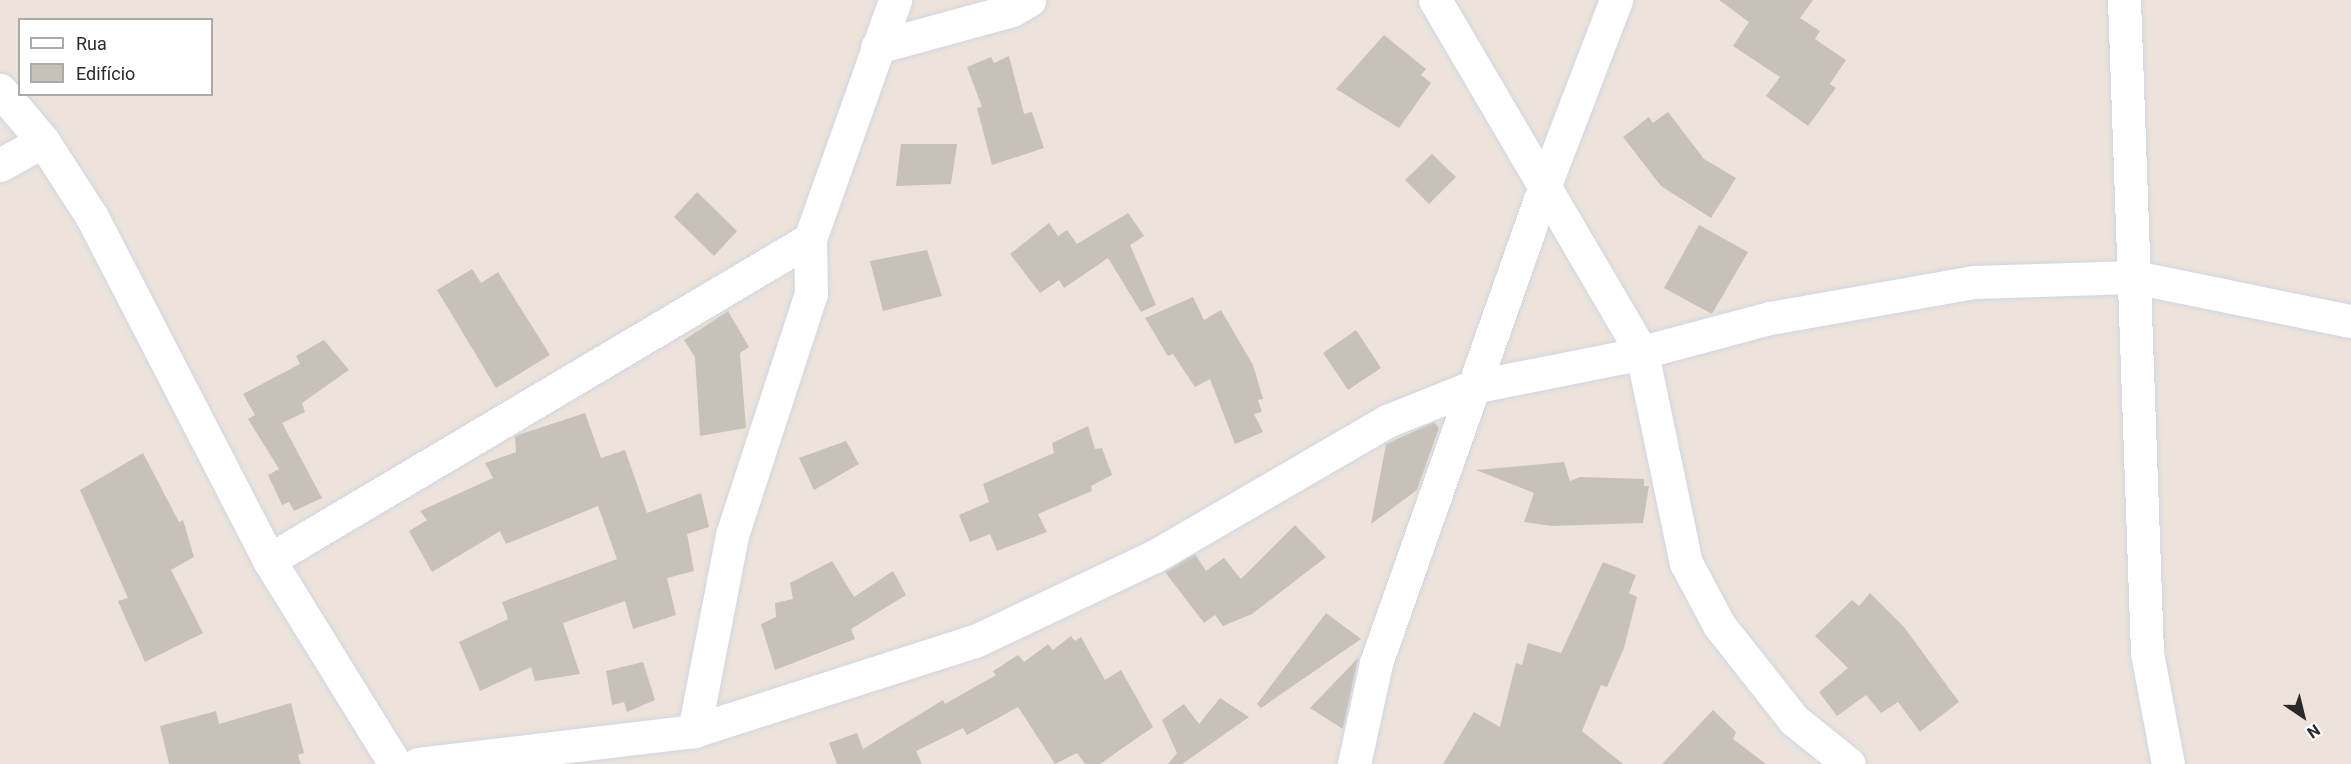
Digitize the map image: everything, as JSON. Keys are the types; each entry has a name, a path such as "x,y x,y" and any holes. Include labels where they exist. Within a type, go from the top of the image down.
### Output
{"street":[{"path":"694,731 732,535 811,294 810,239 895,0"},
{"path":"877,47 1012,10 1029,0"},
{"path":"1435,0 1642,352 1686,563 1719,625 1794,720 1849,764"},
{"path":"1354,764 1376,663 1545,184 1616,0"},
{"path":"2124,0 2147,653 2168,764"},
{"path":"0,90 43,141 97,226 269,560 395,764"},
{"path":"0,165 43,141"},
{"path":"269,560 810,239"},
{"path":"418,764 694,731 975,641 1155,556 1387,421 1472,387 1642,352 1770,318 1974,282 2134,277 2351,321"}],"building":[{"path":"1719,0 1813,0 1800,18 1820,31 1815,39 1846,60 1830,84 1836,88 1808,126 1766,96 1780,77 1733,46 1749,22"},
{"path":"1384,35 1426,69 1421,75 1431,83 1399,128 1336,89"},
{"path":"1009,56 1024,114 1032,112 1044,148 992,165 977,108 982,107 967,67 991,57 994,63"},
{"path":"1668,112 1704,159 1736,178 1711,218 1661,186 1623,137 1649,117 1653,123"},
{"path":"901,144 957,144 951,184 896,186"},
{"path":"1432,154 1456,177 1429,204 1405,180"},
{"path":"697,192 737,231 714,256 674,217"},
{"path":"1128,213 1144,236 1130,245 1156,305 1141,312 1108,258 1064,288 1059,280 1040,293 1010,254 1049,223 1058,236 1067,230 1077,244"},
{"path":"1699,225 1748,252 1712,314 1664,288"},
{"path":"927,250 942,296 883,311 870,261"},
{"path":"472,269 481,283 498,272 550,355 496,388 437,290"},
{"path":"1193,297 1204,320 1221,310 1253,365 1263,399 1258,400 1262,412 1254,414 1263,432 1235,444 1210,379 1195,387 1173,354 1168,356 1145,318"},
{"path":"728,311 749,347 740,353 746,428 700,436 695,357 684,340"},
{"path":"1356,330 1381,368 1348,390 1323,353"},
{"path":"324,340 349,370 302,403 305,412 282,423 322,498 294,511 289,502 282,505 268,475 279,469 248,419 255,415 243,394 300,364 296,356"},
{"path":"585,413 601,458 625,450 647,513 701,493 709,527 687,534 694,571 667,578 676,615 633,629 625,601 563,623 580,674 535,681 531,667 480,691 459,642 508,619 502,602 617,559 598,506 506,544 500,531 432,572 409,531 427,520 420,511 493,478 485,463 516,452 515,436"},
{"path":"1434,422 1439,428 1417,490 1371,524 1386,444"},
{"path":"1088,426 1095,449 1102,448 1112,475 1091,486 1092,491 1038,514 1047,532 997,551 990,534 970,542 959,515 989,502 983,484 1054,453 1052,443"},
{"path":"846,441 859,464 814,490 799,458"},
{"path":"143,453 179,522 183,520 194,557 171,570 203,633 145,662 118,601 128,598 80,490"},
{"path":"1564,462 1570,481 1580,477 1644,479 1644,486 1649,486 1643,523 1552,526 1524,522 1534,493 1476,470"},
{"path":"1295,525 1326,557 1252,614 1223,626 1215,615 1204,623 1165,572 1195,554 1206,571 1224,558 1241,579"},
{"path":"832,561 854,597 893,571 906,595 851,629 855,639 775,670 761,624 776,617 775,603 793,599 790,583"},
{"path":"1603,562 1636,575 1629,593 1637,597 1624,648 1607,687 1601,685 1582,731 1623,764 1443,764 1474,712 1500,727 1516,663 1522,665 1528,643 1561,653"},
{"path":"1870,593 1904,627 1959,702 1920,732 1898,702 1881,713 1866,695 1837,716 1819,692 1848,668 1815,636 1852,600 1859,606"},
{"path":"1326,613 1361,639 1261,708 1257,704"},
{"path":"1071,636 1075,641 1081,637 1105,680 1121,670 1153,727 1100,764 1085,764 1077,753 1055,764 1018,707 967,735 963,728 916,751 922,764 837,764 829,743 857,733 863,749 943,700 945,704 996,675 993,671 1018,655 1024,662 1048,644 1053,650"},
{"path":"1358,659 1343,729 1310,708"},
{"path":"643,662 655,700 627,712 624,702 612,705 606,671"},
{"path":"1220,698 1249,717 1182,764 1168,764 1177,753 1162,720 1184,704 1199,724"},
{"path":"291,703 304,753 298,755 301,764 169,764 160,726 216,711 219,724"},
{"path":"1713,710 1736,732 1733,739 1766,764 1662,764"}]}
